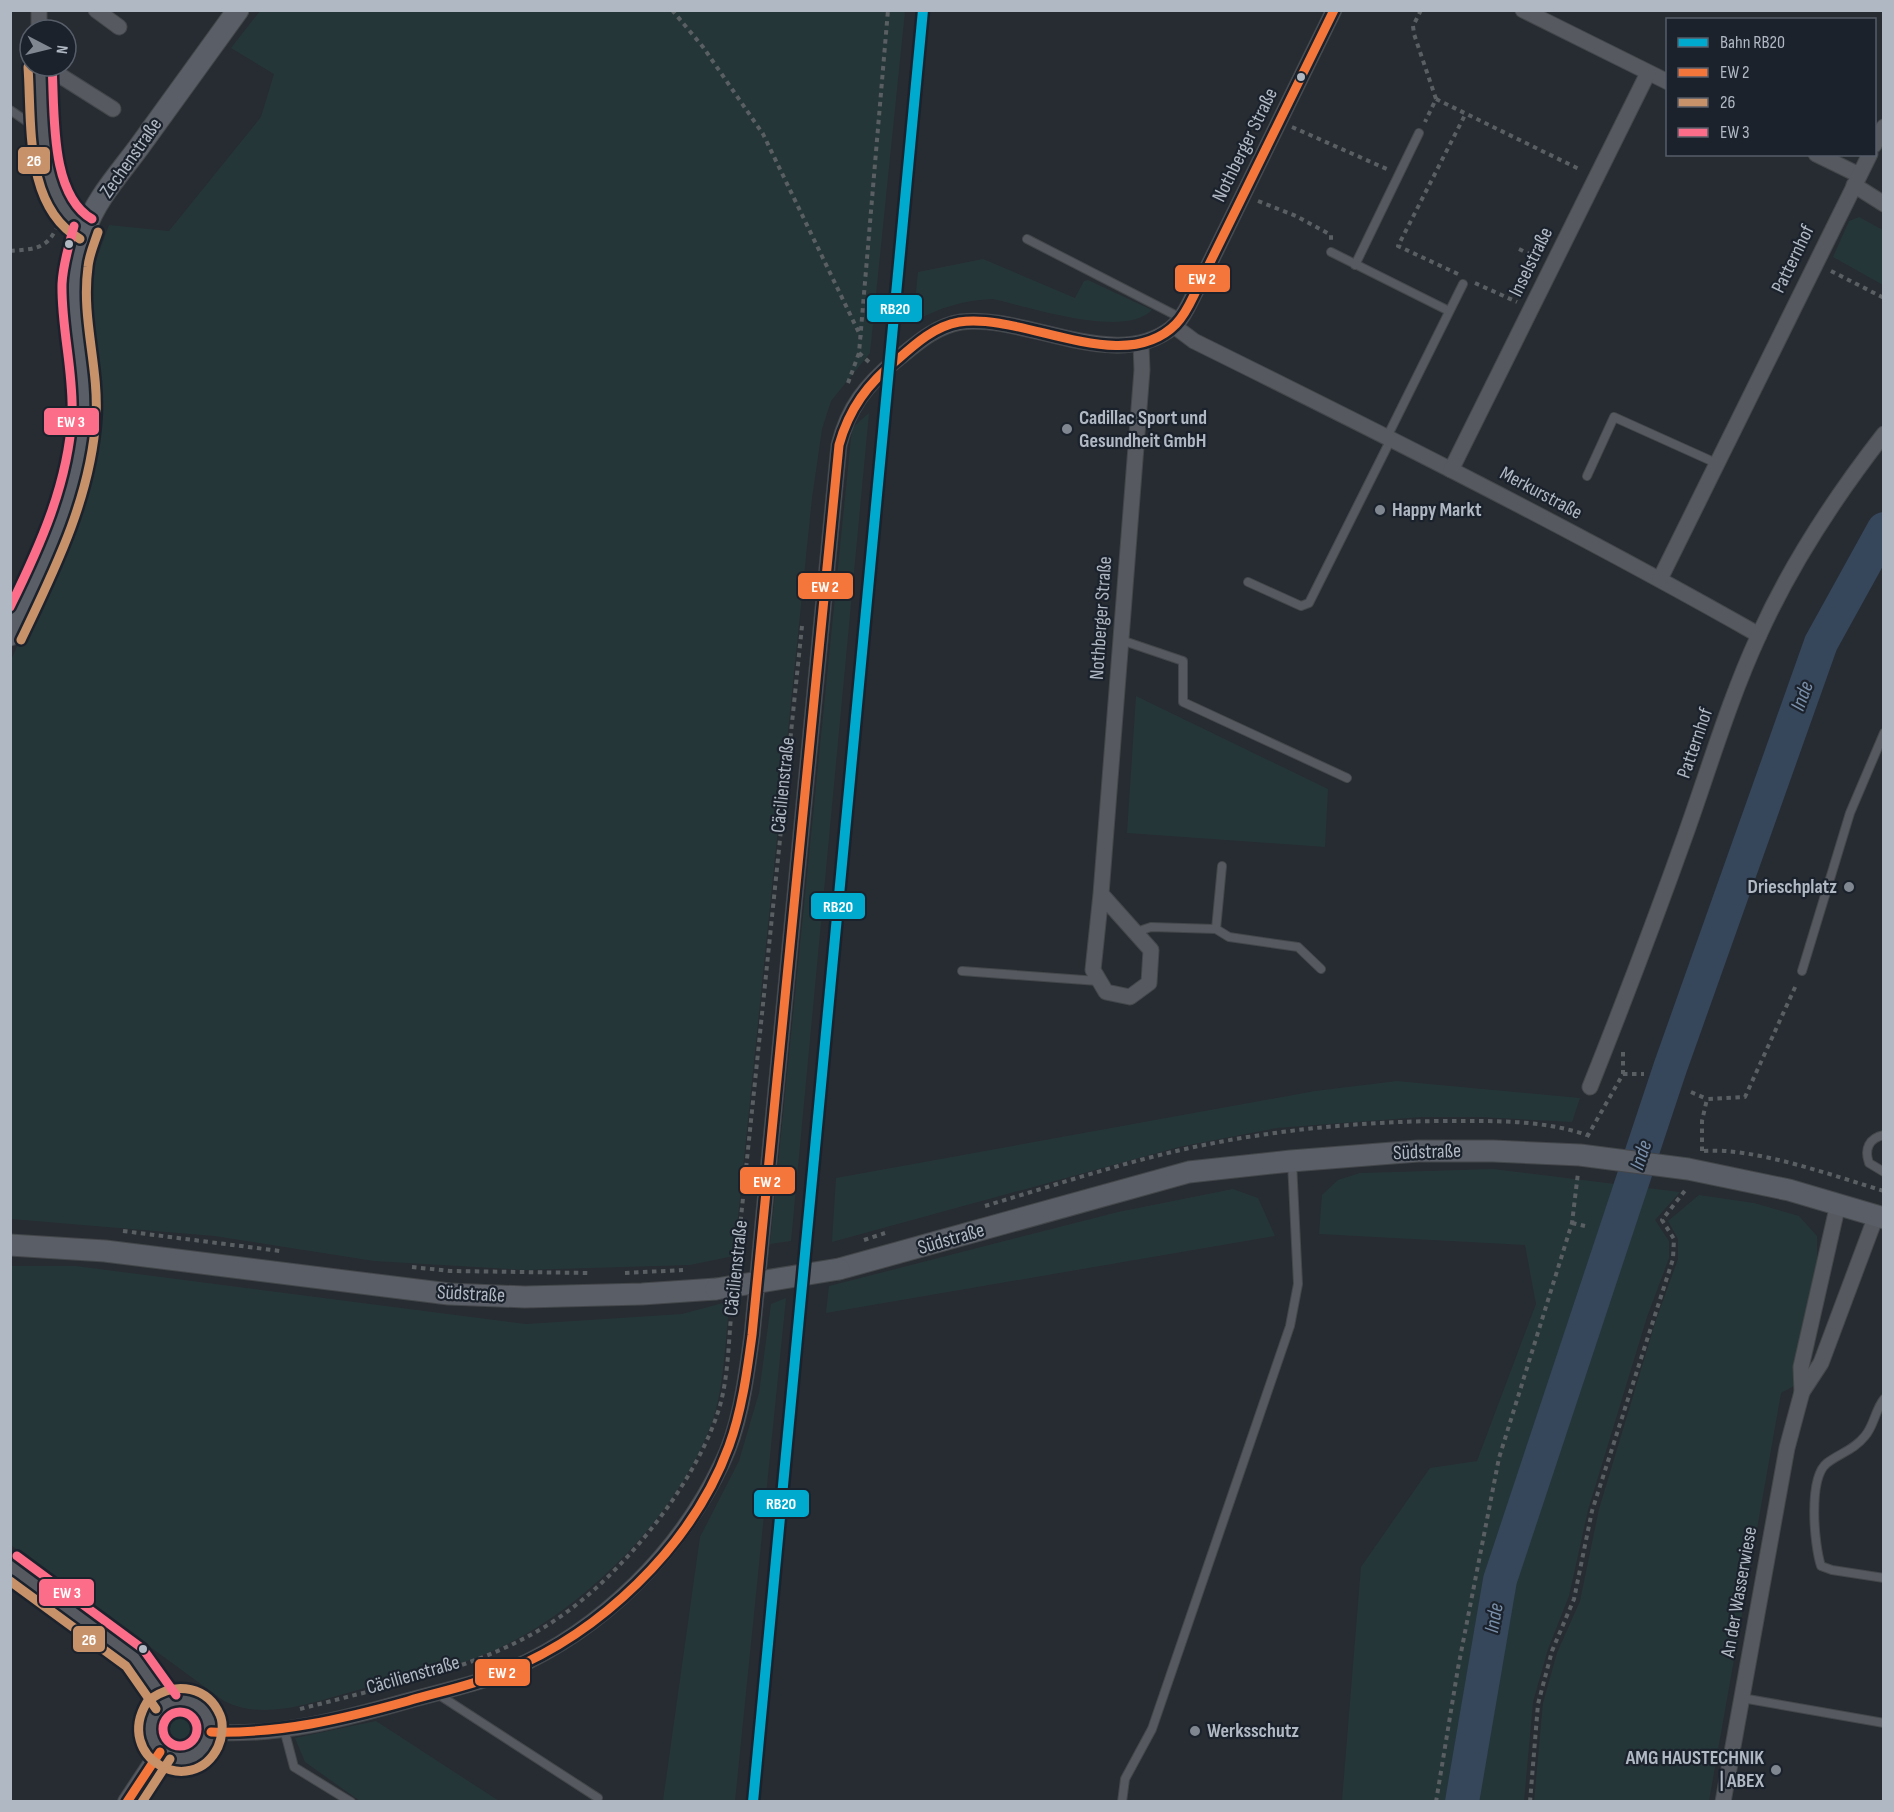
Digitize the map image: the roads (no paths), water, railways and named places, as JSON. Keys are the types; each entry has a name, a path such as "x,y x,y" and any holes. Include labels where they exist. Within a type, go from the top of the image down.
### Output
{"main road":[{"name":"Zechenstraße","path":"10,635 61,521 80,459 84,413 75,296 76,264 86,229 95,210 119,175 237,10"},
{"name":"Südstraße","path":"10,1245 105,1251 375,1287 450,1294 525,1297 642,1294 716,1289 839,1269 1189,1172 1418,1151 1493,1151 1695,1161 1880,1217"}],"street":[{"path":"96,10 119,27"},
{"name":"Nothberger Straße","path":"1177,322 1281,122 1334,10"},
{"path":"1522,10 1666,81"},
{"name":"Inselstraße","path":"1451,470 1648,73"},
{"path":"41,78 55,196 63,214 79,227 86,229"},
{"path":"64,78 113,109"},
{"path":"1876,143 1884,127"},
{"path":"1819,156 1856,180 1884,204"},
{"name":"Patternhof","path":"1660,579 1869,156"},
{"name":"Cäcilienstraße","path":"211,1732 234,1734 284,1729 328,1721 511,1670 561,1642 611,1606 651,1568 686,1524 723,1462 743,1394 752,1335 839,445 845,422 858,397 880,373 930,333 960,322 989,322 1107,345 1141,345"},
{"path":"1141,345 1177,322"},
{"name":"Merkurstraße","path":"1177,322 1194,341 1451,470 1660,579 1759,635"},
{"name":"Nothberger Straße","path":"1099,981 1093,970 1142,370 1141,345"},
{"name":"Patternhof","path":"1590,1087 1685,836 1733,696 1759,635 1800,553 1848,480 1884,434"},
{"path":"1099,981 1106,992 1130,997 1149,983 1151,950 1101,894"},
{"name":"An der Wasserwiese","path":"1723,1802 1787,1448 1802,1392 1801,1367 1838,1204"},
{"name":"An der Wasserwiese","path":"1802,1392 1821,1363 1880,1217"},
{"path":"10,1566 103,1632 135,1658 166,1702"},
{"path":"182,1699 197,1704 208,1716 211,1732 203,1749 196,1755 177,1759 160,1752 151,1735 150,1725 158,1708 166,1702 182,1699"},
{"path":"126,1802 160,1752"}],"lane":[{"path":"10,110 46,134"},
{"path":"1355,265 1419,133"},
{"path":"1027,240 1177,322"},
{"path":"1331,252 1449,311"},
{"path":"1248,582 1301,606 1309,603 1462,284"},
{"path":"1587,476 1614,417 1716,463"},
{"path":"1121,640 1183,661 1183,702 1347,778"},
{"path":"1802,971 1850,813 1884,733"},
{"path":"1216,929 1222,866"},
{"path":"1136,932 1151,927 1216,929 1229,937 1298,947 1321,969"},
{"path":"962,970 1099,981"},
{"path":"1884,1135 1872,1140 1867,1151 1869,1163 1884,1172"},
{"path":"1122,1802 1125,1779 1152,1729 1290,1326 1298,1284 1292,1161"},
{"path":"1884,1399 1867,1434 1854,1449 1826,1463 1820,1474 1813,1516 1815,1549 1821,1566 1832,1570 1884,1578"},
{"path":"435,1693 598,1798"},
{"path":"1742,1698 1884,1723"},
{"path":"284,1729 294,1767 351,1802"}],"waterway":[{"name":"Inde","path":"1462,1802 1500,1580 1670,1068 1821,643 1884,529"}],"rail line":[{"name":"RB20","path":"753,1802 923,10"}],"place":[{"name":"Cadillac Sport und Gesundheit GmbH","path":"1067,429"},
{"name":"Happy Markt","path":"1380,510"},
{"name":"Drieschplatz","path":"1849,887"},
{"name":"Werksschutz","path":"1195,1731"},
{"name":"AMG HAUSTECHNIK | ABEX","path":"1776,1770"}]}
